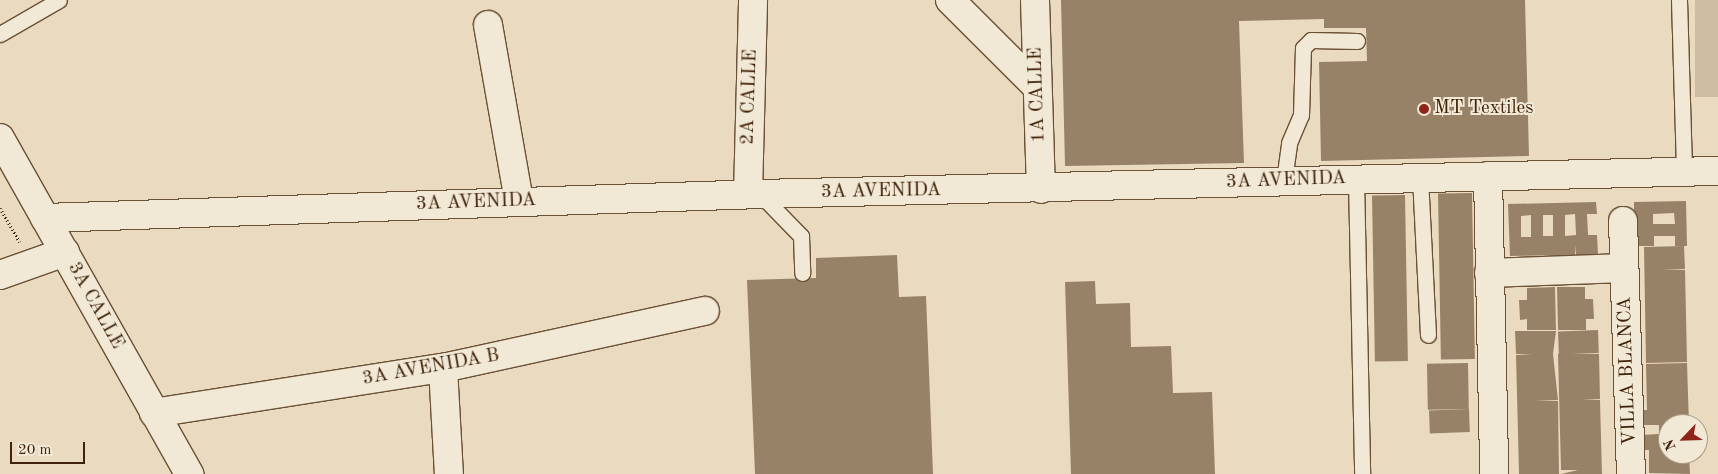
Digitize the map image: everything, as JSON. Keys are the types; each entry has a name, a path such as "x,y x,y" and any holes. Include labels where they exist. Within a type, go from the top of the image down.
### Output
{"street":[{"name":"2A CALLE","path":"753,0 754,194"},
{"path":"950,0 1037,87"},
{"name":"1A CALLE","path":"1035,0 1041,189"},
{"path":"488,26 519,201"},
{"name":"3A CALLE","path":"0,138 189,474"},
{"name":"3A AVENIDA","path":"45,218 754,194 1041,189 1284,180 1718,171"},
{"path":"1488,176 1494,474"},
{"name":"VILLA BLANCA","path":"1623,221 1632,474"},
{"path":"0,275 65,252"},
{"path":"1490,273 1624,268"},
{"name":"3A AVENIDA B","path":"154,414 443,368 705,311"},
{"path":"443,368 449,474"}],"lane":[{"path":"0,34 59,0"},
{"path":"1680,0 1684,172"},
{"path":"1284,180 1289,143 1301,115 1304,48 1311,40 1358,41"},
{"path":"1420,178 1428,335"},
{"path":"1356,179 1362,474"},
{"path":"754,194 801,236 802,273"}],"path":[{"path":"0,208 32,263"}],"shaded area":[{"path":"1695,0 1718,0 1718,97 1695,97"}],"building":[{"name":"MT Textiles","path":"1061,0 1525,0 1529,156 1321,161 1319,62 1367,61 1366,28 1324,28 1324,19 1239,21 1244,163 1065,166"},
{"path":"1472,193 1475,359 1441,360 1438,194"},
{"path":"1405,195 1408,361 1375,362 1372,196"},
{"path":"1686,201 1687,246 1675,246 1675,236 1654,236 1654,246 1635,246 1634,225 1639,224 1634,224 1634,202","holes":["1674,213 1675,224 1653,224 1653,214"]},
{"path":"1596,202 1597,214 1587,214 1588,235 1597,235 1598,254 1576,255 1575,245 1575,255 1510,256 1508,204","holes":["1575,214 1576,235 1565,236 1565,215","1531,215 1531,237 1521,237 1521,216","1543,215 1553,215 1553,236 1543,236"]},
{"path":"1684,246 1685,269 1662,270 1685,270 1687,362 1646,363 1644,247"},
{"path":"897,255 899,297 926,296 933,474 755,474 747,280 816,278 816,258"},
{"path":"1095,281 1096,304 1130,303 1131,347 1171,346 1173,393 1212,392 1215,474 1071,474 1065,282"},
{"path":"1555,287 1556,330 1527,330 1527,319 1520,320 1519,300 1527,300 1527,288"},
{"path":"1557,287 1585,287 1585,299 1593,299 1594,319 1586,319 1586,330 1558,330"},
{"path":"1598,330 1599,353 1559,354 1558,331"},
{"path":"1515,331 1556,331 1553,354 1558,400 1534,401 1558,401 1559,474 1519,474 1516,355 1533,354 1516,354"},
{"path":"1558,354 1599,354 1600,399 1582,400 1600,400 1602,474 1561,474 1578,470 1561,470"},
{"path":"1468,363 1469,409 1428,410 1427,364"},
{"path":"1687,363 1689,414 1658,414 1658,425 1642,425 1641,410 1647,410 1646,364"},
{"path":"1469,409 1470,432 1430,433 1429,410"},
{"path":"1658,434 1658,464 1690,464 1690,474 1649,473 1649,450 1642,450 1642,435"}],"place":[{"name":"MT Textiles","path":"1424,109"}]}
